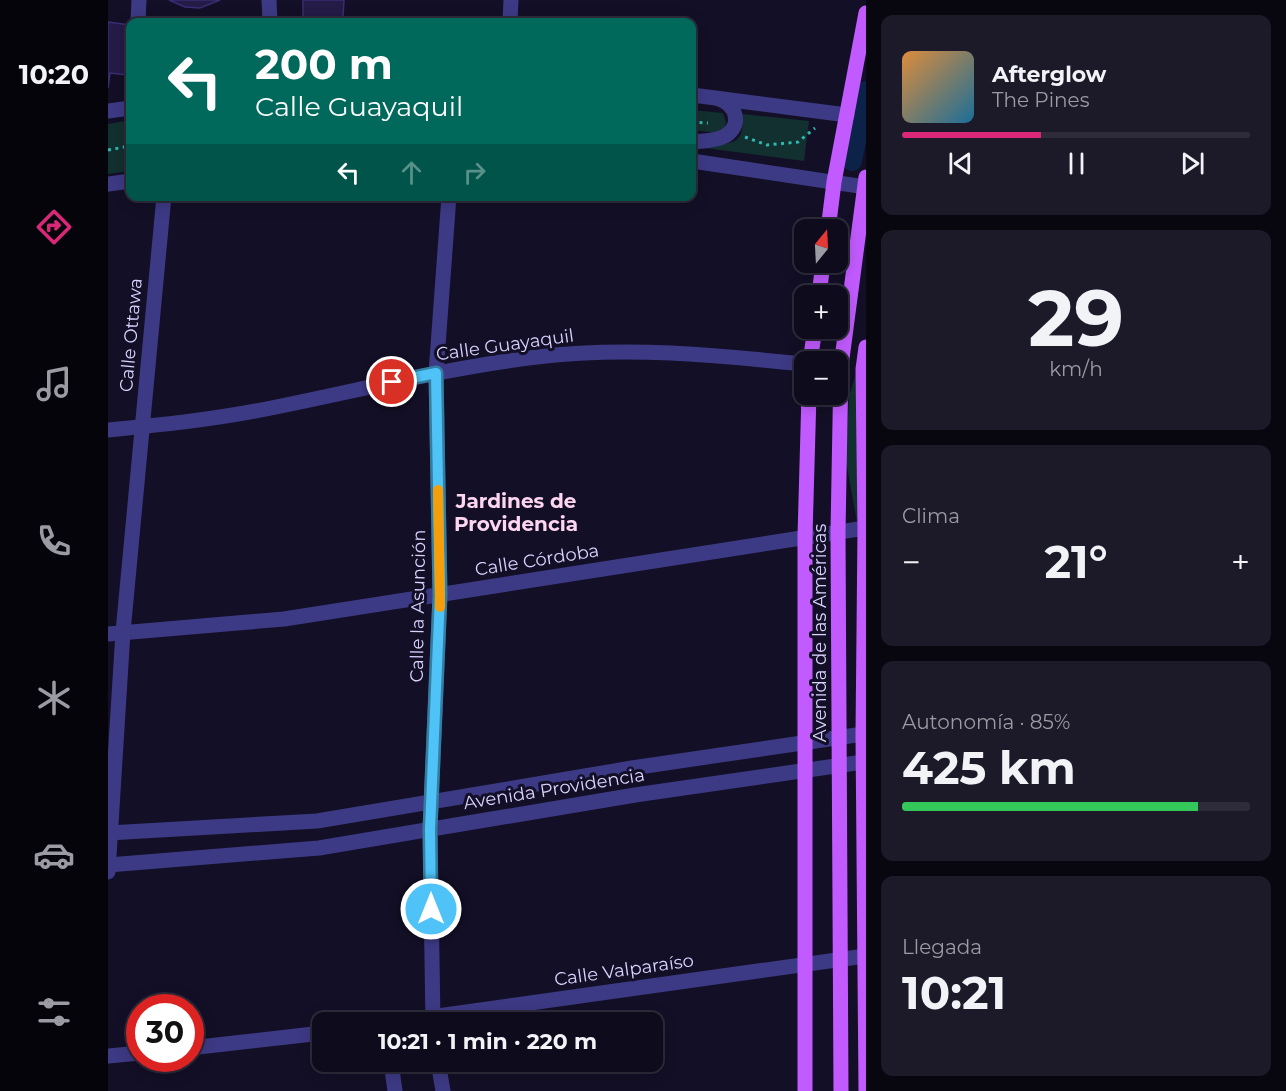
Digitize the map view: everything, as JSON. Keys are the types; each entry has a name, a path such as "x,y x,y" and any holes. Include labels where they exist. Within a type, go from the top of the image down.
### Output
{"main road":[{"path":"829,219 834,182 866,13"},
{"name":"Avenida de las Américas","path":"841,351 865,184"},
{"path":"866,346 863,369 866,1091"},
{"name":"Avenida de las Américas","path":"805,1091 805,536 809,405"},
{"name":"Avenida de las Américas","path":"839,405 841,1091"}],"street":[{"path":"138,18 139,0"},
{"path":"269,0 270,18"},
{"path":"510,18 511,0"},
{"path":"696,95 847,115"},
{"path":"696,141 719,138 732,130 736,119 732,106 727,101 713,97"},
{"path":"108,111 126,109"},
{"path":"696,162 834,182 865,184"},
{"path":"108,184 126,182"},
{"name":"Calle Ottawa","path":"108,872 116,633 142,427 164,201"},
{"name":"Calle la Asunción","path":"432,1012 430,829 440,595 436,373 449,201"},
{"name":"Calle Guayaquil","path":"108,430 182,423 259,410 436,373 537,357 668,352 794,363"},
{"path":"848,367 863,369"},
{"name":"Calle Córdoba","path":"116,633 284,619 865,528"},
{"name":"Avenida Providencia","path":"109,833 317,820 805,741 863,734"},
{"name":"Avenida Providencia","path":"108,865 319,848 635,795 863,762"},
{"name":"Calle Valparaíso","path":"484,1012 805,963 865,956"},
{"path":"204,1046 312,1034"},
{"path":"108,1056 126,1054"},
{"path":"392,1072 395,1091"},
{"path":"440,1072 443,1091"}],"path":[{"path":"696,122 732,130 754,142 767,145 798,142 815,128 823,129"},
{"path":"108,150 126,147"}],"green space":[{"path":"696,110 723,113 726,122 724,130 717,133 696,130"},
{"path":"742,114 809,121 804,161 705,148 706,145 735,141 741,132"},
{"path":"126,121 126,172 108,174 108,124"},
{"path":"866,342 866,573 846,461 849,396"}],"building":[{"path":"169,0 220,0 200,8 185,7"},
{"path":"303,0 344,0 343,17 303,17"},
{"path":"108,22 126,24 126,75 110,73 108,88"}],"waterway":[{"path":"852,161 866,91"}],"slow traffic":[{"path":"438,490 440,607"}],"district":[{"name":"Jardines de Providencia","path":"516,512"}],"route":[{"path":"392,382 436,373 440,595 430,829 431,909"}]}
